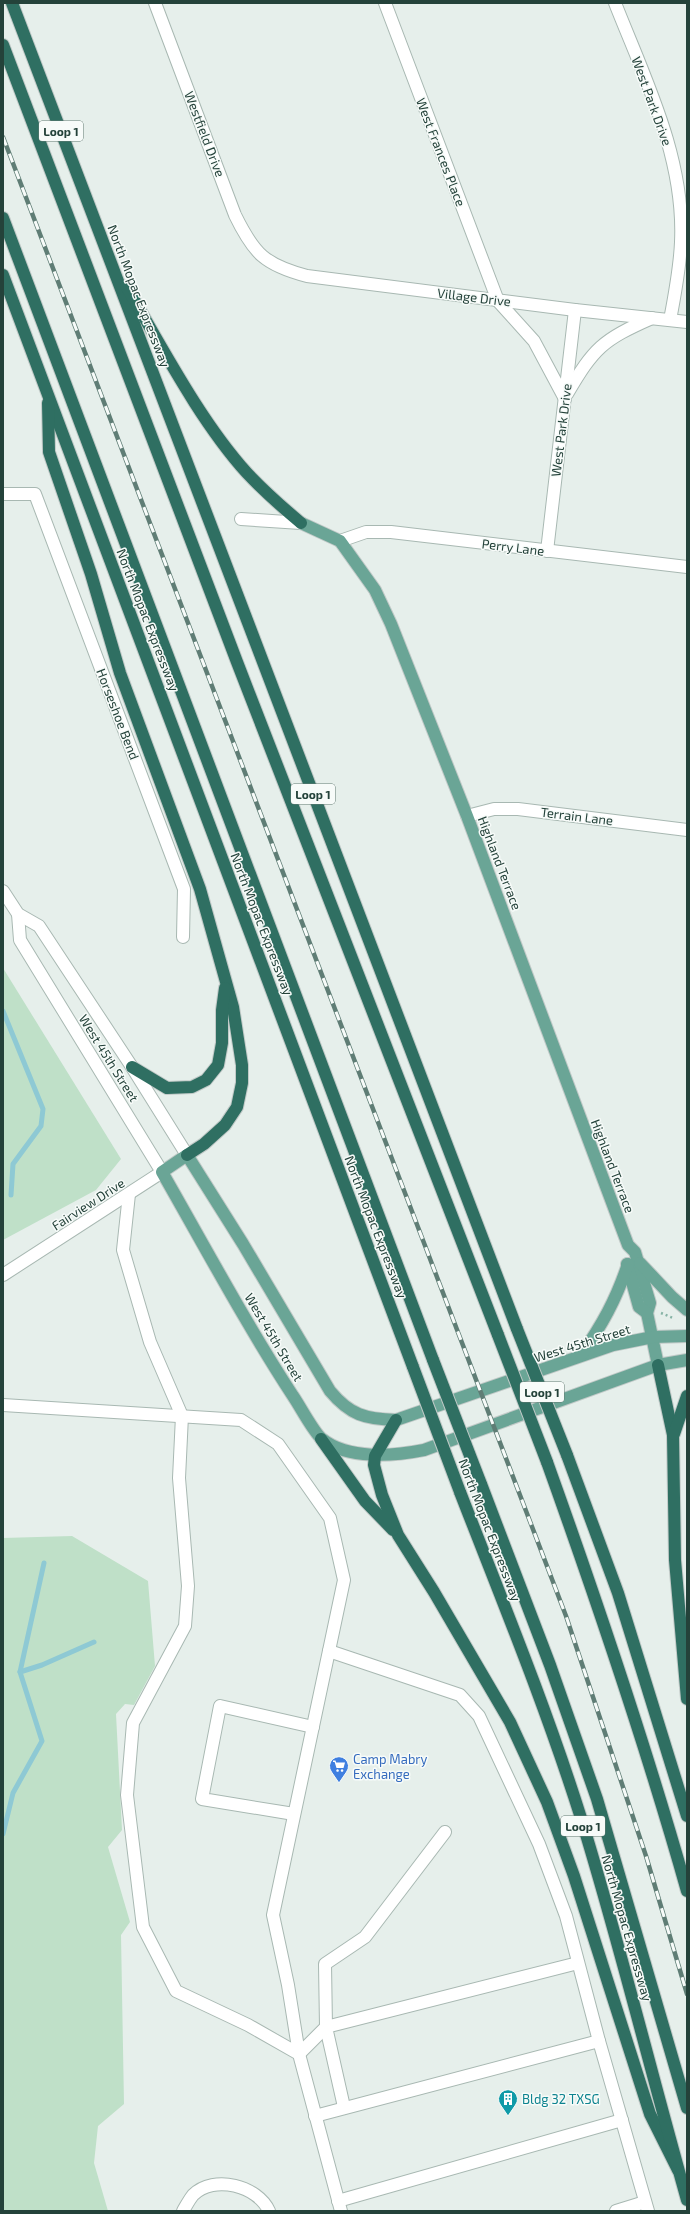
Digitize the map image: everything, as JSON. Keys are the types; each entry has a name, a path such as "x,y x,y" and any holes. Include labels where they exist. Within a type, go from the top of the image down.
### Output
{"highway":[{"name":"North Mopac Expressway","path":"12,3 517,1329 567,1455 618,1593 687,1816"},
{"path":"3,45 237,662 547,1462 598,1603 658,1789 687,1891"},
{"path":"3,218 550,1665 597,1799 687,2108"},
{"path":"109,259 180,378 220,438 247,473 301,523"},
{"name":"North Mopac Expressway","path":"3,276 460,1492 546,1714 578,1811 630,1985 687,2200"},
{"path":"47,391 49,452 91,574 120,673 200,889 233,1008 242,1065 242,1083 237,1107 225,1125 204,1144 187,1155"},
{"path":"132,1067 167,1088 192,1088 206,1080 218,1065 222,1043 222,1010 226,983"},
{"path":"658,1365 673,1436 675,1560 687,1700"},
{"path":"673,1436 687,1396"},
{"path":"396,1420 375,1456 374,1465 376,1478 398,1535"},
{"path":"321,1439 366,1501 398,1535 434,1592 502,1708 547,1802 574,1876 650,2114 678,2170"}],"main road":[{"name":"Highland Terrace","path":"301,523 340,541 375,590 391,624 467,816 628,1245 625,1256 633,1262 639,1307 652,1312 653,1337 658,1365"},
{"name":"Fairview Drive","path":"162,1172 187,1155"},
{"name":"West 45th Street","path":"187,1155 330,1391 340,1403 353,1412 368,1418 396,1420 581,1355 614,1345 653,1337 687,1336"},
{"name":"West 45th Street","path":"162,1172 280,1377 321,1439"},
{"path":"581,1355 610,1313 633,1262 687,1310"},
{"path":"321,1439 344,1450 375,1456 398,1455 450,1442 658,1365 687,1360"}],"street":[{"name":"Westfield Drive","path":"155,3 235,215 247,239 264,259"},
{"name":"West Frances Place","path":"385,3 498,301"},
{"name":"West Park Drive","path":"615,3 667,137 677,186 681,241 678,277 670,320"},
{"name":"Village Drive","path":"264,259 284,270 307,276 498,301 687,322"},
{"path":"498,301 534,341 565,399"},
{"name":"West Park Drive","path":"547,551 575,310"},
{"path":"565,399 586,363 600,346 620,332 652,318"},
{"name":"Horseshoe Bend","path":"3,494 35,494 184,889 183,937"},
{"path":"241,519 301,523"},
{"name":"Perry Lane","path":"340,541 366,532 391,532 687,567"},
{"name":"Terrain Lane","path":"467,816 494,809 518,809 687,830"},
{"name":"West 45th Street","path":"3,891 18,914 39,926 132,1067 187,1155"},
{"name":"West 45th Street","path":"18,914 20,940 162,1172"},
{"name":"Fairview Drive","path":"3,1274 162,1172"},
{"path":"129,1194 123,1250 150,1342 182,1416 179,1478 188,1586 185,1626 133,1723 127,1787 143,1927 176,1991 248,2025 299,2054"},
{"path":"3,1405 240,1420 278,1444 330,1518 344,1580 273,1915 288,1985 299,2054 339,2206 622,2120"},
{"path":"329,1652 460,1694 479,1716 539,1844 566,1916 599,2041 646,2207 616,2211"},
{"path":"294,1814 202,1799 220,1706 313,1727"},
{"path":"344,2107 326,2027 325,1964 365,1937 445,1832"},
{"path":"299,2054 326,2027 578,1963"},
{"path":"315,2116 344,2107 599,2041"},
{"path":"183,2211 194,2195 203,2189 226,2185 252,2192 264,2201 269,2211"}],"path":[{"path":"652,1312 680,1321"}],"green space":[{"path":"3,968 121,1159 96,1190 3,1240"},
{"path":"72,1536 148,1581 155,1666 134,1705 125,1704 116,1714 122,1830 108,1847 130,1922 121,1935 124,2104 98,2126 94,2163 108,2211 3,2211 3,1538"}],"waterway":[{"path":"3,1011 43,1109 41,1126 13,1164 11,1195"},
{"path":"3,1834 13,1793 42,1741 20,1672 44,1563"},
{"path":"20,1672 42,1665 94,1642"}],"railway":[{"path":"3,137 566,1616 646,1856 687,1994"}],"place":[{"name":"Camp Mabry Exchange","path":"339,1783"},
{"name":"Bldg 32 TXSG","path":"508,2116"}]}
